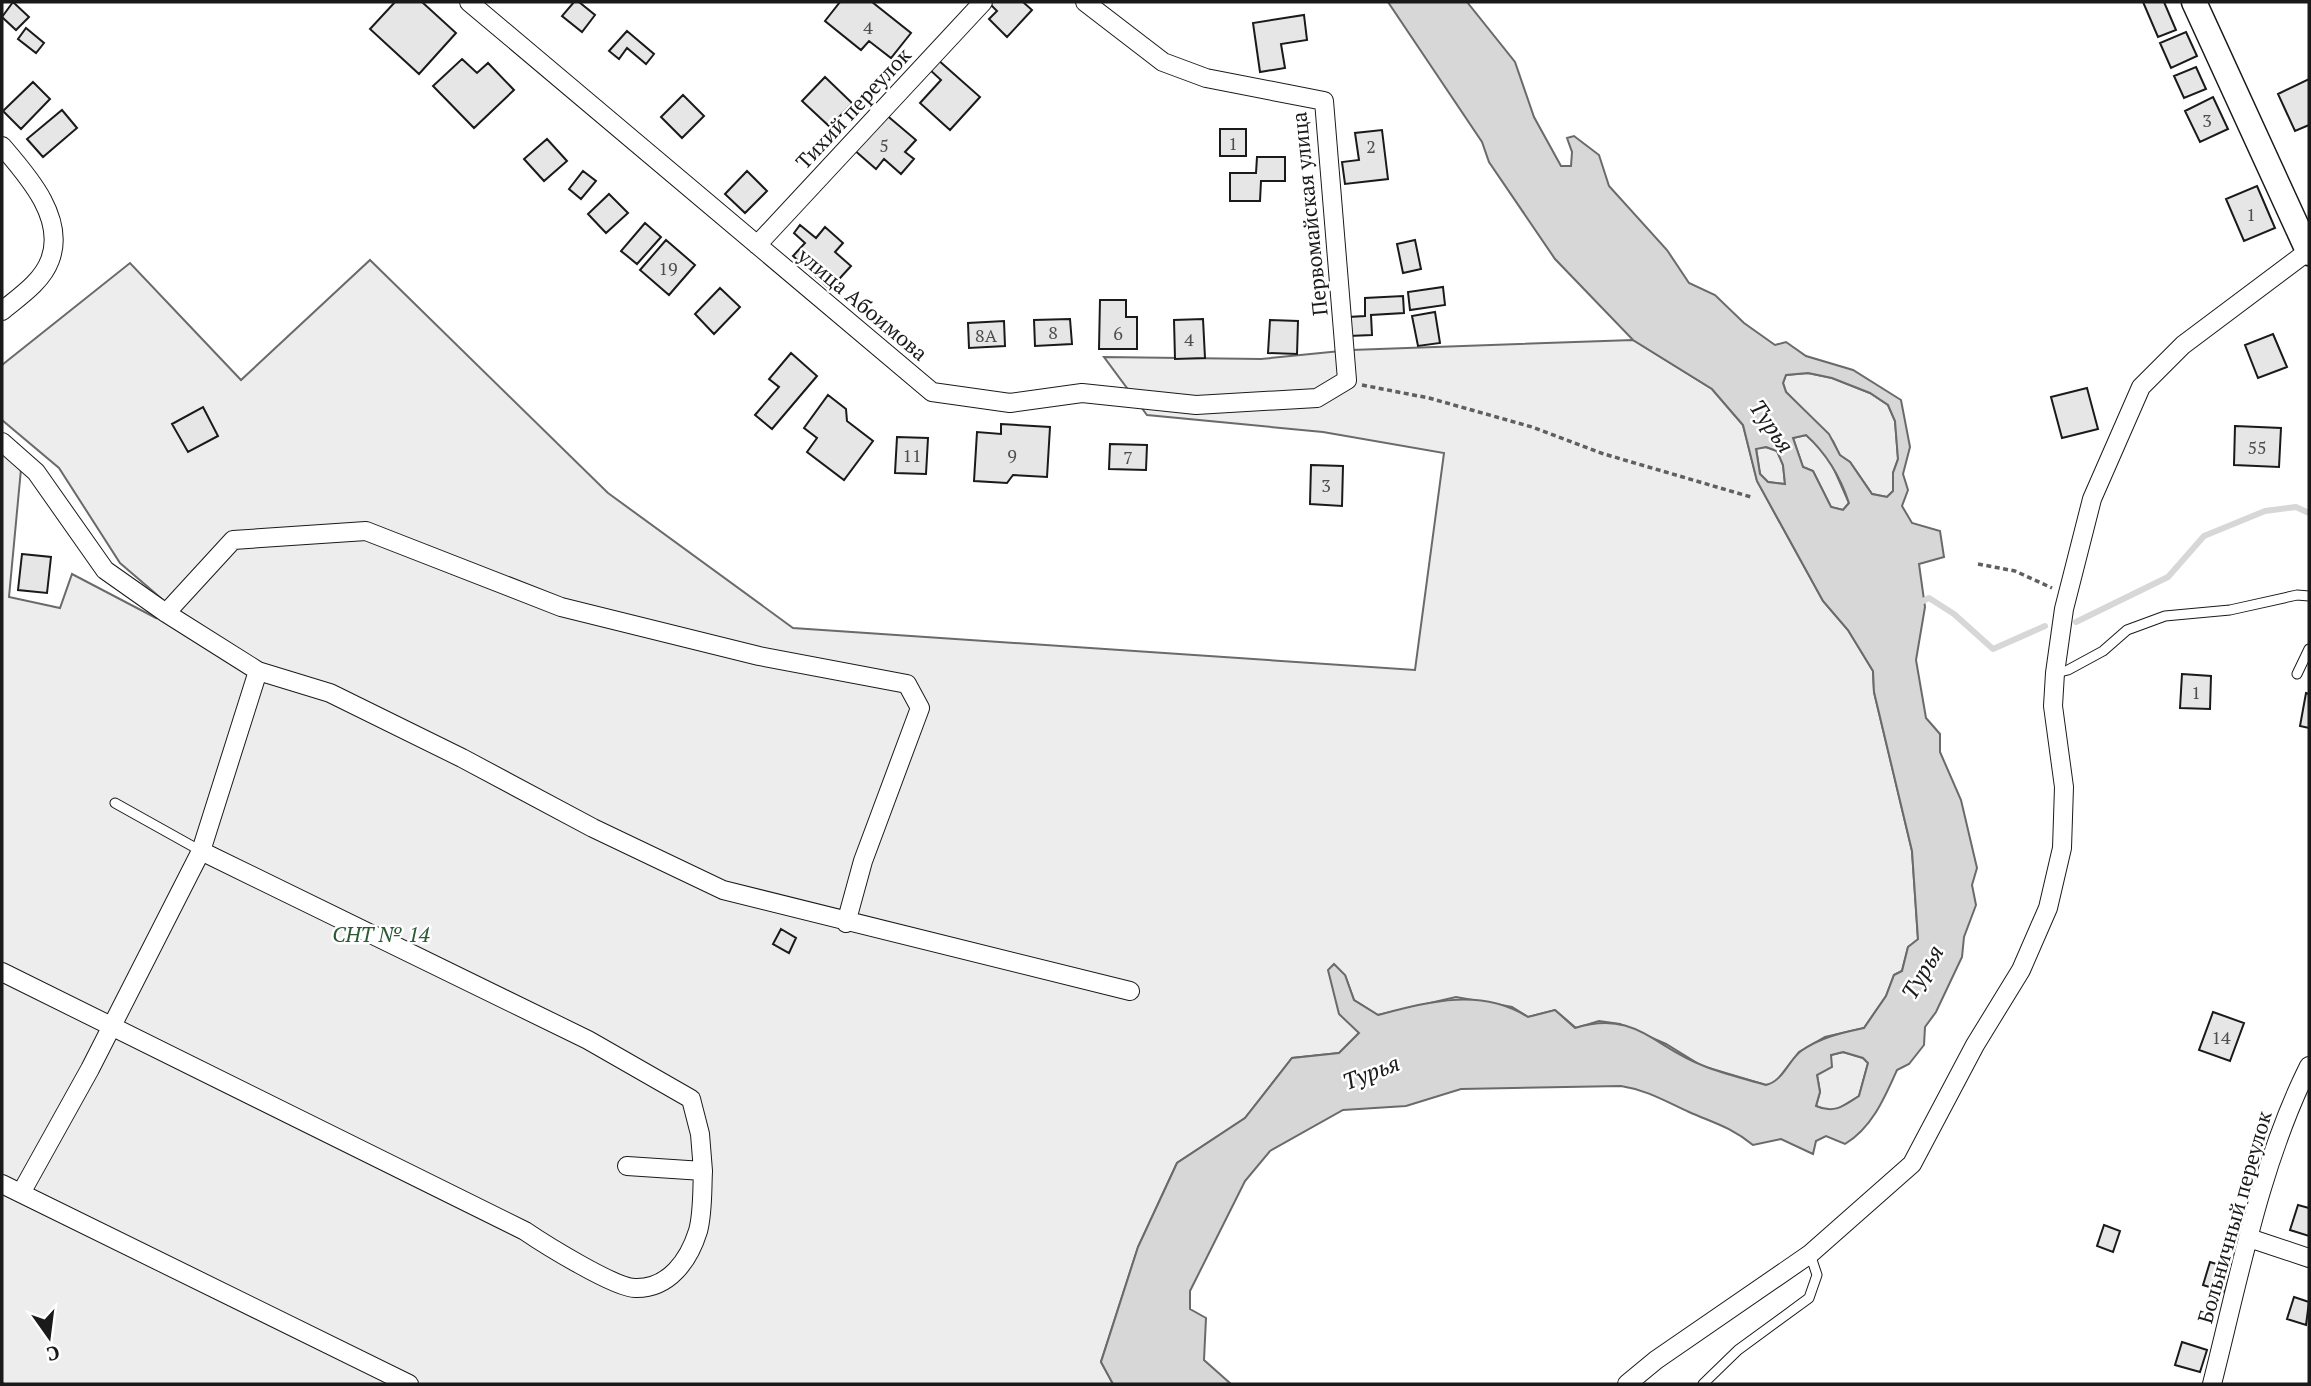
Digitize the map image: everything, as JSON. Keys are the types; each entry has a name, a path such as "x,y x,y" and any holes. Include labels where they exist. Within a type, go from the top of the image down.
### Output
{"main road":[{"path":"2194,2 2308,253"}],"street":[{"name":"улица Абоимова","path":"469,2 932,391 1010,403 1082,393 1196,405 1317,398 1347,380"},
{"name":"Тихий переулок","path":"757,245 983,2"},
{"name":"Первомайская улица","path":"1085,2 1163,62 1206,78 1324,101 1347,380"},
{"path":"2,146 40,195 53,227 50,260 32,286 2,311"},
{"path":"1627,1384 1656,1360 1810,1254 1912,1164 1975,1045 2021,970 2048,908 2062,848 2064,788 2053,706 2055,673 2068,592 2092,499 2141,387 2183,345 2308,253"},
{"path":"2,442 36,472 104,570 258,671 330,693 462,758 593,828 723,890 846,923 1130,991"},
{"path":"166,613 233,540 366,531 561,607 747,653 907,684 920,708 863,861 846,923"},
{"path":"22,1193 201,850 258,671"},
{"path":"2,972 525,1231 564,1257 634,1289 663,1281 684,1265 699,1229 703,1171 700,1134 691,1099 588,1040 201,850"},
{"name":"Больничный переулок","path":"2212,1384 2249,1238 2289,1107 2309,1066"},
{"path":"627,1166 703,1171"},
{"path":"2,1184 409,1384"},
{"path":"2249,1238 2309,1258"}],"lane":[{"path":"2055,673 2068,670 2103,651 2127,630 2165,616 2230,610 2297,595 2309,596"},
{"path":"2297,674 2309,649"},
{"path":"115,803 201,850"},
{"path":"1703,1384 1747,1343 1809,1297 1817,1275 1810,1254"}],"path":[{"path":"1347,380 1376,390 1429,398 1532,427 1604,454 1751,497"},
{"path":"1978,564 2015,570 2038,583 2068,592"}],"shaded area":[{"path":"370,260 608,493 793,628 1415,670 1444,453 1323,432 1147,415 1104,357 1261,359 1351,350 1633,340 1712,389 1743,425 1757,481 1823,601 1848,630 1873,671 1874,692 1912,851 1918,940 1908,947 1902,971 1894,975 1886,996 1864,1028 1825,1037 1799,1052 1775,1083 1766,1085 1702,1066 1666,1044 1620,1024 1599,1021 1576,1028 1555,1010 1528,1017 1512,1007 1456,997 1378,1015 1354,1000 1345,975 1359,1033 1339,1053 1292,1058 1245,1118 1177,1163 1138,1247 1101,1362 1113,1384 2,1384 2,453 21,469 9,597 60,608 72,574 156,618 162,599 120,563 59,468 2,420 2,365 130,263 241,380"},
{"path":"1808,373 1832,378 1870,393 1888,405 1895,421 1898,459 1893,473 1893,491 1887,497 1872,494 1850,462 1840,456 1833,441 1786,392 1783,383 1786,375"},
{"path":"1806,435 1824,451 1834,469 1849,503 1843,510 1831,507 1813,471 1803,467 1793,438"},
{"path":"1766,447 1777,451 1783,465 1785,484 1768,482 1760,474 1756,448"},
{"path":"1843,1052 1863,1058 1868,1063 1859,1096 1836,1110 1825,1110 1816,1106 1820,1092 1817,1075 1829,1064 1831,1055"}],"water":[{"name":"Турья","path":"1388,2 1467,2 1515,62 1534,117 1561,166 1571,166 1572,152 1567,138 1574,136 1599,155 1609,186 1667,250 1689,283 1715,295 1744,323 1775,345 1786,342 1806,356 1853,370 1901,400 1910,447 1903,474 1908,490 1902,506 1912,523 1940,531 1944,557 1919,564 1925,607 1916,660 1926,718 1940,734 1940,752 1961,800 1977,868 1972,885 1976,905 1964,937 1962,957 1936,1012 1925,1027 1924,1045 1909,1064 1897,1070 1870,1121 1845,1144 1826,1136 1816,1141 1813,1154 1781,1139 1753,1145 1722,1126 1648,1093 1621,1086 1461,1089 1406,1106 1343,1110 1270,1151 1245,1181 1190,1291 1190,1309 1206,1318 1204,1360 1231,1384 1113,1384 1101,1362 1138,1247 1177,1163 1245,1118 1292,1058 1339,1053 1359,1033 1339,1014 1328,970 1334,964 1345,975 1354,1000 1378,1015 1454,1000 1491,1002 1528,1017 1555,1010 1575,1028 1596,1023 1614,1023 1629,1027 1704,1066 1766,1085 1777,1079 1796,1055 1809,1046 1831,1036 1864,1028 1886,996 1894,975 1902,971 1908,947 1918,939 1912,851 1874,692 1873,671 1848,630 1823,601 1757,481 1743,425 1712,389 1633,340 1555,259 1489,162 1482,142","holes":["1808,373 1832,378 1870,393 1888,405 1895,421 1898,459 1893,473 1893,491 1887,497 1872,494 1850,462 1840,455 1829,434 1786,392 1783,383 1786,375","1806,435 1826,458 1849,503 1843,510 1831,507 1813,471 1803,467 1793,438","1766,447 1777,451 1783,465 1785,484 1768,482 1760,474 1756,449","1843,1052 1863,1058 1868,1063 1859,1096 1834,1109 1816,1106 1820,1092 1817,1075 1832,1067 1831,1055"]}],"building":[{"path":"13,2 29,17 16,30 2,17"},
{"path":"395,2 422,2 456,33 419,74 370,29"},
{"path":"574,2 579,2 595,15 582,32 562,16"},
{"path":"840,2 872,2 911,33 891,58 869,41 861,50 825,21"},
{"path":"988,2 1023,2 1032,10 1007,37 989,19 997,11"},
{"path":"2143,2 2164,2 2176,30 2158,37"},
{"path":"1304,15 1307,40 1281,44 1285,68 1260,72 1253,23"},
{"path":"26,28 44,43 36,53 18,39"},
{"path":"627,31 654,54 646,64 627,48 619,59 609,51"},
{"path":"2186,32 2197,56 2171,68 2160,43"},
{"path":"462,59 477,73 488,63 514,90 474,128 433,86"},
{"path":"937,59 980,97 950,130 920,103 941,80 929,69"},
{"path":"2196,67 2206,89 2184,98 2174,76"},
{"path":"825,77 852,103 830,127 802,101"},
{"path":"2309,79 2309,125 2295,131 2278,94"},
{"path":"33,82 50,99 21,129 3,111"},
{"path":"683,95 704,116 682,138 661,117"},
{"path":"2213,97 2228,129 2200,142 2185,111"},
{"path":"62,110 77,128 43,157 27,139"},
{"path":"884,113 916,140 905,152 914,159 901,174 884,159 876,169 853,149"},
{"path":"1220,129 1246,129 1246,156 1220,156"},
{"path":"1382,130 1388,179 1345,184 1342,162 1359,160 1355,133"},
{"path":"547,139 567,161 544,181 524,159"},
{"path":"1257,157 1285,157 1285,181 1261,181 1260,201 1230,201 1230,173 1256,173"},
{"path":"583,171 596,181 581,199 569,189"},
{"path":"747,171 767,191 745,213 725,194"},
{"path":"2257,186 2275,228 2244,241 2226,199"},
{"path":"609,194 628,213 606,233 588,214"},
{"path":"645,223 661,237 637,264 621,251"},
{"path":"800,225 816,238 825,227 843,243 835,252 851,266 830,289 793,256 805,243 794,233"},
{"path":"666,240 695,265 669,295 640,270"},
{"path":"1415,240 1421,269 1403,273 1397,244"},
{"path":"1443,287 1445,305 1410,310 1408,292"},
{"path":"720,288 740,307 714,334 695,314"},
{"path":"1403,296 1404,313 1371,315 1372,335 1349,336 1348,317 1365,316 1365,298"},
{"path":"1100,300 1126,300 1126,317 1137,317 1137,349 1099,349"},
{"path":"1435,312 1440,343 1418,346 1412,316"},
{"path":"1070,319 1072,344 1035,346 1034,320"},
{"path":"1203,319 1205,358 1175,359 1174,320"},
{"path":"1270,320 1298,321 1297,354 1268,353"},
{"path":"1004,321 1005,346 969,348 968,323"},
{"path":"2273,334 2287,367 2258,378 2245,345"},
{"path":"791,353 817,376 772,429 755,415 779,387 769,379"},
{"path":"2087,388 2098,429 2062,438 2051,397"},
{"path":"828,395 846,409 847,421 873,441 844,480 807,452 817,438 804,428"},
{"path":"203,407 218,436 188,452 172,424"},
{"path":"1001,424 1050,427 1047,477 1013,475 1007,483 974,481 977,432 1001,434"},
{"path":"2235,426 2281,428 2279,467 2234,465"},
{"path":"897,437 928,438 926,474 895,473"},
{"path":"1110,444 1147,445 1146,470 1109,469"},
{"path":"1311,465 1343,466 1342,506 1310,504"},
{"path":"22,554 51,557 47,593 18,590"},
{"path":"2182,674 2211,676 2210,709 2180,708"},
{"path":"2306,693 2309,694 2309,728 2300,726"},
{"path":"781,929 796,938 789,953 773,944"},
{"path":"2213,1012 2244,1023 2230,1061 2199,1050"},
{"path":"2298,1205 2309,1208 2309,1236 2290,1230"},
{"path":"2104,1225 2120,1231 2113,1252 2097,1246"},
{"path":"2210,1262 2232,1269 2225,1292 2203,1285"},
{"path":"2294,1297 2309,1302 2306,1325 2287,1319"},
{"path":"2182,1342 2207,1350 2200,1372 2175,1365"}],"waterway":[{"path":"2076,622 2168,577 2204,536 2265,511 2296,507 2309,513"},
{"path":"1917,604 1929,598 1954,614 1993,649 2045,626"}],"park label":[{"name":"СНТ № 14","path":"381,934"}]}
